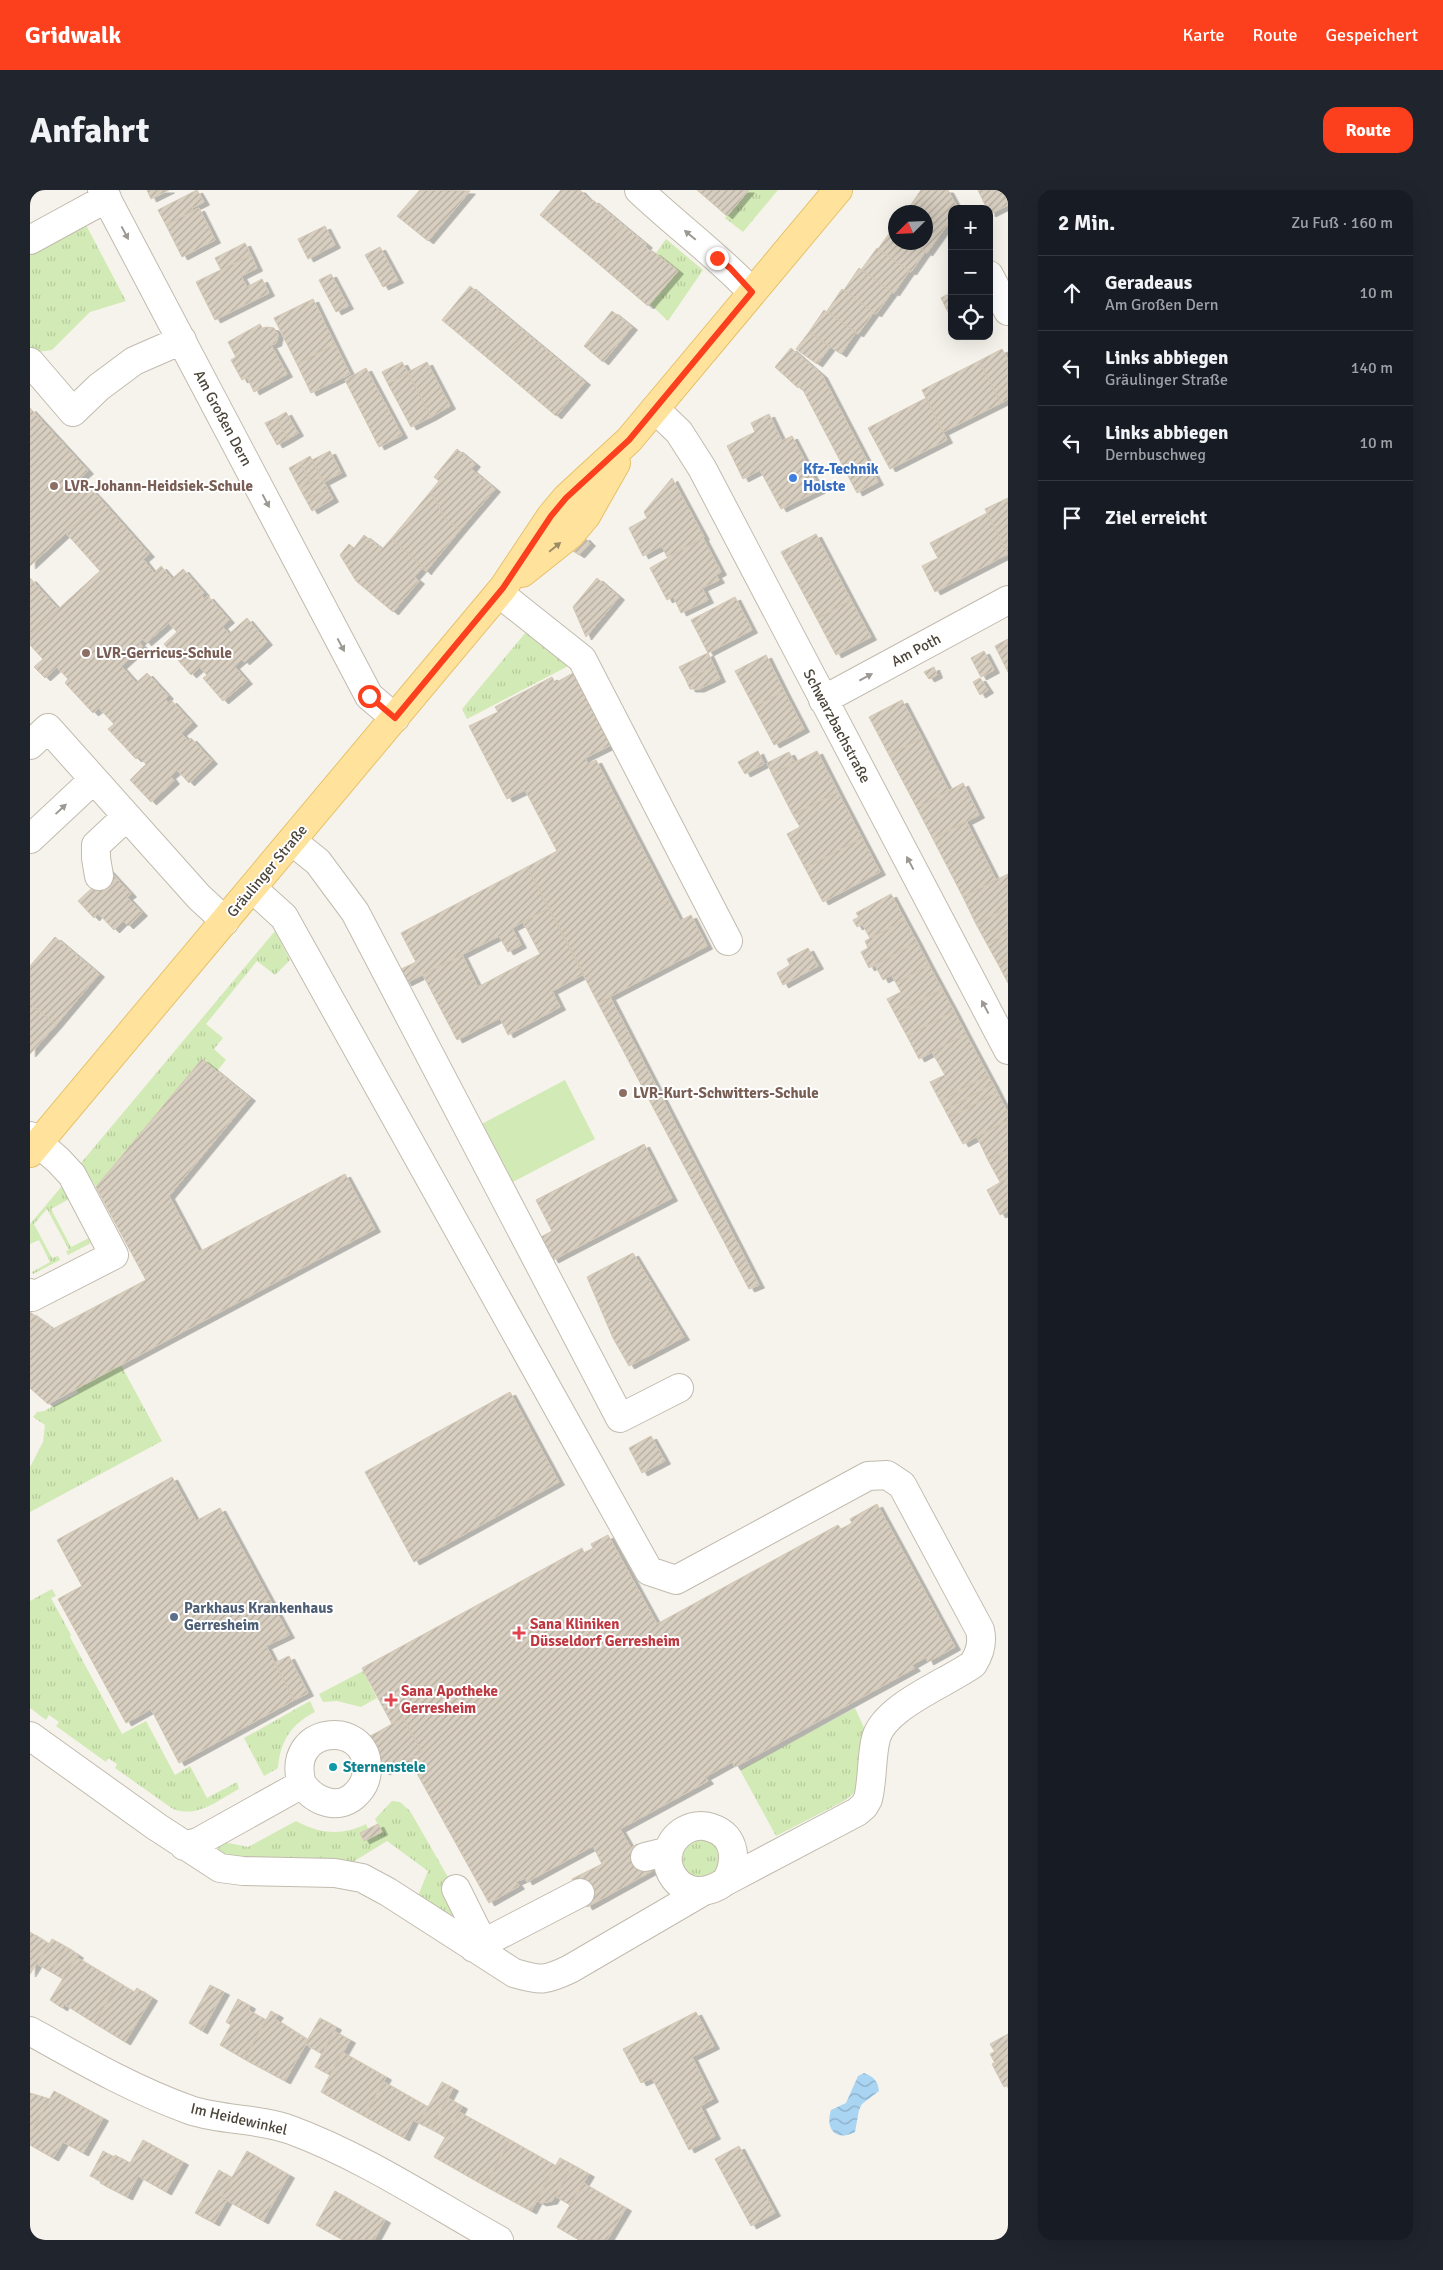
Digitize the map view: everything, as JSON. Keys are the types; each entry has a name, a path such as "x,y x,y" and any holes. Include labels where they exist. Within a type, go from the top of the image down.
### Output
{"main road":[{"name":"Gräulinger Straße","path":"33,1144 253,889 501,591 548,520 566,498 629,440 838,190"}],"street":[{"path":"639,190 668,218 730,268 752,292"},
{"path":"30,240 105,194"},
{"name":"Am Großen Dern","path":"105,194 369,696 395,718"},
{"path":"993,283 1008,312"},
{"path":"30,362 73,412 99,387 134,361 182,340"},
{"name":"Schwarzbachstraße","path":"655,410 679,432 702,468 1008,1050"},
{"path":"501,591 582,658 728,942"},
{"name":"Am Poth","path":"823,700 1008,600"},
{"path":"39,736 93,780 199,897 225,922"},
{"path":"30,839 93,780"},
{"path":"99,876 96,845 126,817"},
{"path":"292,841 318,862 355,912 620,1418 679,1388"},
{"path":"30,1736 184,1846 220,1868 242,1871 334,1874 362,1878 479,1946 514,1973 538,1980 552,1978 570,1969 714,1887 864,1806 871,1787 877,1737 882,1728 904,1707 973,1664 980,1653 982,1638 980,1630 902,1485 887,1475 868,1476 676,1580 649,1571 284,917 253,889"},
{"path":"30,1293 32,1296 114,1255 72,1175 58,1160 33,1144"},
{"path":"184,1846 198,1842 302,1784"},
{"path":"700,1826 713,1828 724,1835 731,1845 734,1858 732,1870 714,1887 689,1890 678,1883 670,1873 668,1860 657,1854 687,1828 700,1826"},
{"path":"456,1889 479,1946"},
{"path":"479,1946 580,1893"},
{"name":"Im Heidewinkel","path":"30,2031 125,2083 192,2110 255,2121 290,2130 352,2157 499,2240"}],"green space":[{"path":"749,190 778,190 743,232 725,218"},
{"path":"85,223 126,301 90,312 52,350 30,353 30,251"},
{"path":"666,239 703,270 668,321 650,304 678,271 656,253"},
{"path":"526,632 574,663 467,719 462,709"},
{"path":"275,931 290,960 275,975 257,961 206,1024 223,1038 214,1049 226,1060 217,1071 202,1059 96,1187 81,1163"},
{"path":"565,1080 595,1139 507,1185 476,1127"},
{"path":"62,1186 69,1199 51,1209 71,1247 89,1238 91,1243 68,1255 66,1251 69,1250 47,1209 34,1224 52,1258 58,1256 60,1260 33,1274 32,1272 50,1262 39,1240 30,1244 30,1224"},
{"path":"121,1365 162,1441 30,1512 30,1467 43,1442 45,1425 33,1417 37,1412 44,1411 78,1393 76,1389"},
{"path":"52,1589 56,1596 51,1598 122,1734 146,1721 175,1775 190,1766 207,1798 237,1782 239,1789 199,1810 182,1811 173,1809 115,1768 117,1764 108,1758 106,1762 56,1726 59,1722 49,1715 46,1720 30,1708 30,1601"},
{"path":"363,1671 377,1698 361,1707 337,1701 323,1702 319,1694"},
{"path":"310,1701 315,1712 293,1728 281,1750 278,1768 264,1776 244,1738"},
{"path":"855,1708 866,1732 863,1786 844,1801 776,1836 740,1770"},
{"path":"392,1801 400,1802 410,1811 452,1884 457,1921 416,1901 428,1871 387,1841 353,1862 239,1859 222,1854 218,1850 219,1845 224,1842 248,1847 296,1821 314,1829 331,1832 340,1832 366,1824 368,1829 360,1833 364,1841 382,1832 375,1819"},
{"path":"704,1839 711,1842 717,1848 720,1859 719,1867 711,1876 704,1879 696,1879 689,1876 681,1867 680,1855 683,1848 692,1840"}],"water":[{"path":"864,2073 875,2080 879,2091 862,2104 855,2132 848,2135 837,2134 831,2128 831,2110 846,2103 858,2076"}],"building":[{"path":"147,190 169,190 151,199"},
{"path":"197,190 204,202 192,208 193,211 166,225 158,210"},
{"path":"420,190 470,191 428,241 397,216"},
{"path":"561,190 580,190 591,202 593,200 624,226 594,260 540,215"},
{"path":"697,190 749,190 727,216"},
{"path":"921,190 948,190 956,205 948,205 948,224 933,245 933,205 911,205"},
{"path":"978,190 1008,190 1008,205 993,212 993,205 985,205"},
{"path":"199,208 215,240 182,257 166,225"},
{"path":"325,226 335,245 308,259 298,239"},
{"path":"624,226 647,245 645,247 678,271 648,306 594,260"},
{"path":"888,235 888,250 923,250 925,252 911,272 878,249"},
{"path":"245,243 251,255 221,270 215,258"},
{"path":"380,247 398,280 383,287 365,255"},
{"path":"877,248 909,271 894,293 861,270"},
{"path":"251,255 257,268 241,276 247,287 262,279 269,293 215,320 196,282"},
{"path":"859,268 892,292 876,314 844,290"},
{"path":"331,274 348,306 336,312 319,280"},
{"path":"470,286 526,333 498,367 442,320"},
{"path":"842,289 874,312 858,334 827,311"},
{"path":"948,294 948,312 941,298"},
{"path":"313,299 335,344 297,364 274,318"},
{"path":"824,310 856,332 841,354 809,332"},
{"path":"612,311 632,327 603,362 584,346"},
{"path":"260,324 263,329 267,327 274,328 278,335 276,343 271,345 287,374 254,392 247,377 242,380 231,360 236,357 228,342"},
{"path":"809,332 830,347 817,364 796,349"},
{"path":"526,333 585,382 556,416 498,367"},
{"path":"335,344 350,374 311,393 297,364"},
{"path":"791,348 822,375 878,482 857,493 801,386 798,388 775,367"},
{"path":"1002,349 1008,360 1008,399 1001,403 979,361"},
{"path":"979,361 1001,403 943,432 922,390"},
{"path":"402,362 408,373 388,384 382,372"},
{"path":"427,362 450,406 431,417 408,372"},
{"path":"366,368 402,435 379,447 345,380"},
{"path":"408,373 431,417 411,427 388,384"},
{"path":"926,398 947,440 890,469 868,428"},
{"name":"LVR-Johann-Heidsiek-Schule","path":"30,408 88,471 74,483 79,489 85,483 101,500 30,566"},
{"path":"286,412 298,433 288,439 276,418"},
{"path":"769,414 782,441 792,436 820,490 781,509 760,470 743,479 727,446 755,432 751,423"},
{"path":"276,418 288,439 277,445 265,423"},
{"path":"457,449 475,464 471,469 495,489 460,530 444,517 431,491 439,481 434,477"},
{"path":"330,451 341,473 324,482 312,460"},
{"path":"310,456 321,477 311,483 300,462"},
{"path":"300,462 311,483 300,489 289,468"},
{"path":"321,477 327,488 306,500 300,489"},
{"path":"672,478 704,537 667,557 662,546 643,556 629,528 647,518 644,512"},
{"path":"327,488 333,499 312,511 306,500"},
{"path":"431,491 444,517 460,530 427,570 391,539"},
{"path":"1008,498 1008,549 1006,550 985,509"},
{"name":"LVR-Gerricus-Schule","path":"101,500 149,554 143,559 154,573 161,566 172,579 183,569 204,593 201,595 204,599 208,596 229,620 222,626 229,634 247,618 267,642 244,662 242,659 234,666 247,681 223,701 203,678 207,675 200,667 191,675 164,644 177,632 169,623 146,643 143,639 139,643 143,646 121,666 136,683 147,673 168,696 165,699 168,703 171,700 192,723 181,733 188,741 191,738 212,761 189,783 177,770 170,776 174,781 151,802 130,780 146,764 139,757 136,759 108,729 114,724 99,708 93,713 65,683 68,679 57,667 45,678 34,667 43,659 30,645 30,635 100,571 66,533"},
{"path":"987,513 1008,554 935,592 922,566 938,558 930,543"},
{"path":"816,534 851,600 817,619 781,552"},
{"path":"364,535 382,549 391,539 427,570 426,572 422,568 414,577 419,581 393,612 356,581 340,555 349,544 354,548"},
{"path":"584,537 590,543 579,555 573,551"},
{"path":"703,538 721,572 716,575 719,580 702,588 708,600 681,613 673,596 667,600 650,568"},
{"path":"30,578 58,609 30,635"},
{"path":"597,578 619,597 586,637 573,607"},
{"path":"735,597 752,630 708,653 691,620"},
{"path":"851,600 871,637 836,655 817,619"},
{"path":"1008,639 1008,672 995,646"},
{"path":"984,651 994,670 981,677 971,658"},
{"path":"708,653 714,666 686,680 679,667"},
{"path":"766,655 784,691 754,707 735,671"},
{"path":"714,666 720,679 699,689 690,689 686,680"},
{"path":"934,667 937,675 929,679 924,672"},
{"path":"575,672 613,744 585,758 588,764 596,760 680,921 691,915 707,946 598,1003 527,867 557,851 525,790 507,799 469,726 498,712 495,707 552,677 555,683"},
{"path":"980,678 988,690 980,695 973,682"},
{"path":"784,691 804,729 774,745 754,707"},
{"path":"902,700 922,738 889,755 869,717"},
{"path":"922,738 949,791 917,808 889,755"},
{"path":"758,751 764,764 745,774 738,762"},
{"path":"817,751 838,792 793,815 772,774"},
{"path":"789,752 795,763 772,774 767,763"},
{"path":"963,783 979,815 933,839 917,808"},
{"path":"838,792 862,838 805,868 787,834 800,827 793,815"},
{"path":"966,821 996,880 963,897 933,839"},
{"path":"862,838 880,872 823,902 805,868"},
{"path":"527,867 549,908 512,928 521,945 508,952 499,936 406,983 399,970 416,962 401,933"},
{"path":"107,868 131,894 127,897 142,913 128,926 123,921 114,930 98,913 94,918 78,901 93,887"},
{"path":"1008,874 1008,907 976,924 963,897"},
{"path":"891,894 905,920 870,938 862,924 857,927 853,920 859,917 856,913"},
{"path":"1008,907 1008,933 987,944 976,924"},
{"path":"549,908 584,974 552,991 560,1007 508,1035 500,1018 457,1040 423,975 462,955 478,987 540,954 523,922"},
{"path":"905,920 917,942 869,968 861,952 868,948 865,941"},
{"path":"1008,933 1008,958 998,964 987,944"},
{"path":"55,937 99,974 56,1025 30,1003 30,966"},
{"path":"917,942 929,965 896,983 892,975 883,980 875,965"},
{"path":"808,948 818,966 783,985 777,973 790,965 787,959"},
{"path":"1008,958 1008,983 998,964"},
{"path":"929,965 942,989 895,1014 887,999 901,992 896,983"},
{"path":"942,989 954,1011 907,1036 895,1014"},
{"path":"610,997 759,1285 749,1289 598,1003"},
{"path":"30,1003 56,1025 30,1054"},
{"path":"954,1011 966,1034 919,1059 907,1036"},
{"path":"966,1034 988,1075 940,1101 930,1082 945,1075 932,1052"},
{"path":"202,1059 250,1098 169,1196 199,1252 345,1174 375,1229 48,1404 30,1388 30,1312 53,1329 146,1280 96,1187"},
{"path":"988,1075 993,1084 945,1110 940,1101"},
{"path":"993,1084 997,1092 949,1118 945,1110"},
{"path":"997,1092 1008,1113 1008,1120 963,1144 949,1118"},
{"path":"1008,1120 1008,1150 988,1160 977,1137"},
{"path":"644,1144 672,1198 553,1260 541,1237 552,1231 536,1200"},
{"path":"1008,1150 1008,1178 1000,1182 988,1160"},
{"path":"1008,1178 1008,1211 1000,1215 987,1190"},
{"path":"633,1253 684,1337 629,1366 613,1338 587,1277"},
{"path":"510,1392 559,1482 414,1562 365,1472"},
{"path":"651,1436 665,1461 642,1473 629,1448"},
{"name":"Parkhaus Krankenhaus Gerresheim","path":"172,1477 196,1521 220,1508 289,1635 266,1646 294,1700 179,1763 151,1709 126,1723 58,1599 82,1586 57,1540"},
{"path":"877,1504 955,1647 928,1662 926,1657 912,1665 915,1668 735,1767 732,1762 705,1777 708,1781 620,1829 631,1848 637,1844 652,1871 587,1907 572,1879 602,1864 593,1846 527,1882 525,1878 516,1882 519,1886 489,1903 409,1759 422,1752 403,1718 392,1724 362,1668 582,1548 584,1553 593,1548 591,1544 608,1535 657,1624 838,1525 841,1529 852,1523 850,1519"},
{"path":"289,1656 308,1693 294,1700 275,1663"},
{"path":"403,1718 422,1752 384,1772 365,1739"},
{"path":"378,1824 382,1832 364,1841 360,1833"},
{"path":"30,1932 49,1944 30,1974"},
{"path":"52,1939 66,1947 51,1972 37,1964"},
{"path":"66,1947 78,1955 63,1979 51,1972"},
{"path":"76,1957 119,1983 94,2023 64,2004 62,2008 50,2000"},
{"path":"119,1983 134,1992 137,1988 152,1998 125,2042 94,2023"},
{"path":"210,1985 224,1992 202,2031 189,2023"},
{"path":"238,1999 250,2006 248,2010 266,2020 244,2059 220,2045 231,2025 226,2022"},
{"path":"271,2011 278,2015 275,2019 308,2040 285,2081 244,2059"},
{"path":"696,2012 714,2046 692,2057 713,2099 700,2106 715,2136 689,2150 652,2078 641,2083 623,2049"},
{"path":"320,2018 336,2027 322,2054 305,2044"},
{"path":"334,2031 350,2040 330,2075 315,2067"},
{"path":"1008,2034 1008,2045 995,2052 990,2044"},
{"path":"1008,2045 1008,2056 995,2063 990,2054"},
{"path":"342,2052 386,2077 364,2116 321,2092"},
{"path":"1008,2056 1008,2085 1004,2087 992,2064"},
{"path":"384,2082 428,2107 419,2123 413,2120 404,2138 364,2116"},
{"path":"442,2082 453,2088 431,2129 419,2123"},
{"path":"54,2091 103,2118 83,2153 63,2142 53,2158 30,2145 30,2134"},
{"path":"30,2093 50,2099 30,2134"},
{"path":"448,2098 462,2106 445,2137 431,2129"},
{"path":"459,2112 510,2140 485,2186 434,2157"},
{"path":"143,2140 183,2162 166,2192 138,2176 127,2197 100,2183 115,2155 130,2163"},
{"path":"510,2140 556,2166 531,2211 485,2186"},
{"path":"739,2146 775,2213 751,2226 715,2159"},
{"path":"103,2151 114,2157 101,2181 90,2176"},
{"path":"247,2151 289,2175 263,2221 221,2197"},
{"path":"560,2158 573,2165 552,2201 541,2203 536,2200"},
{"path":"573,2165 589,2174 570,2205 555,2196"},
{"path":"219,2170 232,2178 221,2197 227,2200 214,2223 195,2213"},
{"path":"583,2183 626,2208 607,2240 579,2240 557,2227"},
{"path":"335,2191 385,2220 374,2240 343,2240 316,2225"}],"place":[{"name":"Kfz-Technik Holste","path":"793,478"},
{"name":"LVR-Johann-Heidsiek-Schule","path":"54,486"},
{"name":"LVR-Gerricus-Schule","path":"86,653"},
{"name":"LVR-Kurt-Schwitters-Schule","path":"623,1093"},
{"name":"Parkhaus Krankenhaus Gerresheim","path":"174,1617"},
{"name":"Sana Kliniken Düsseldorf Gerresheim","path":"519,1633"},
{"name":"Sana Apotheke Gerresheim","path":"391,1700"},
{"name":"Sternenstele","path":"333,1767"}],"route":[{"path":"369,696 395,718 503,588 551,516 566,498 629,440 752,292 730,268 717,258"}]}
